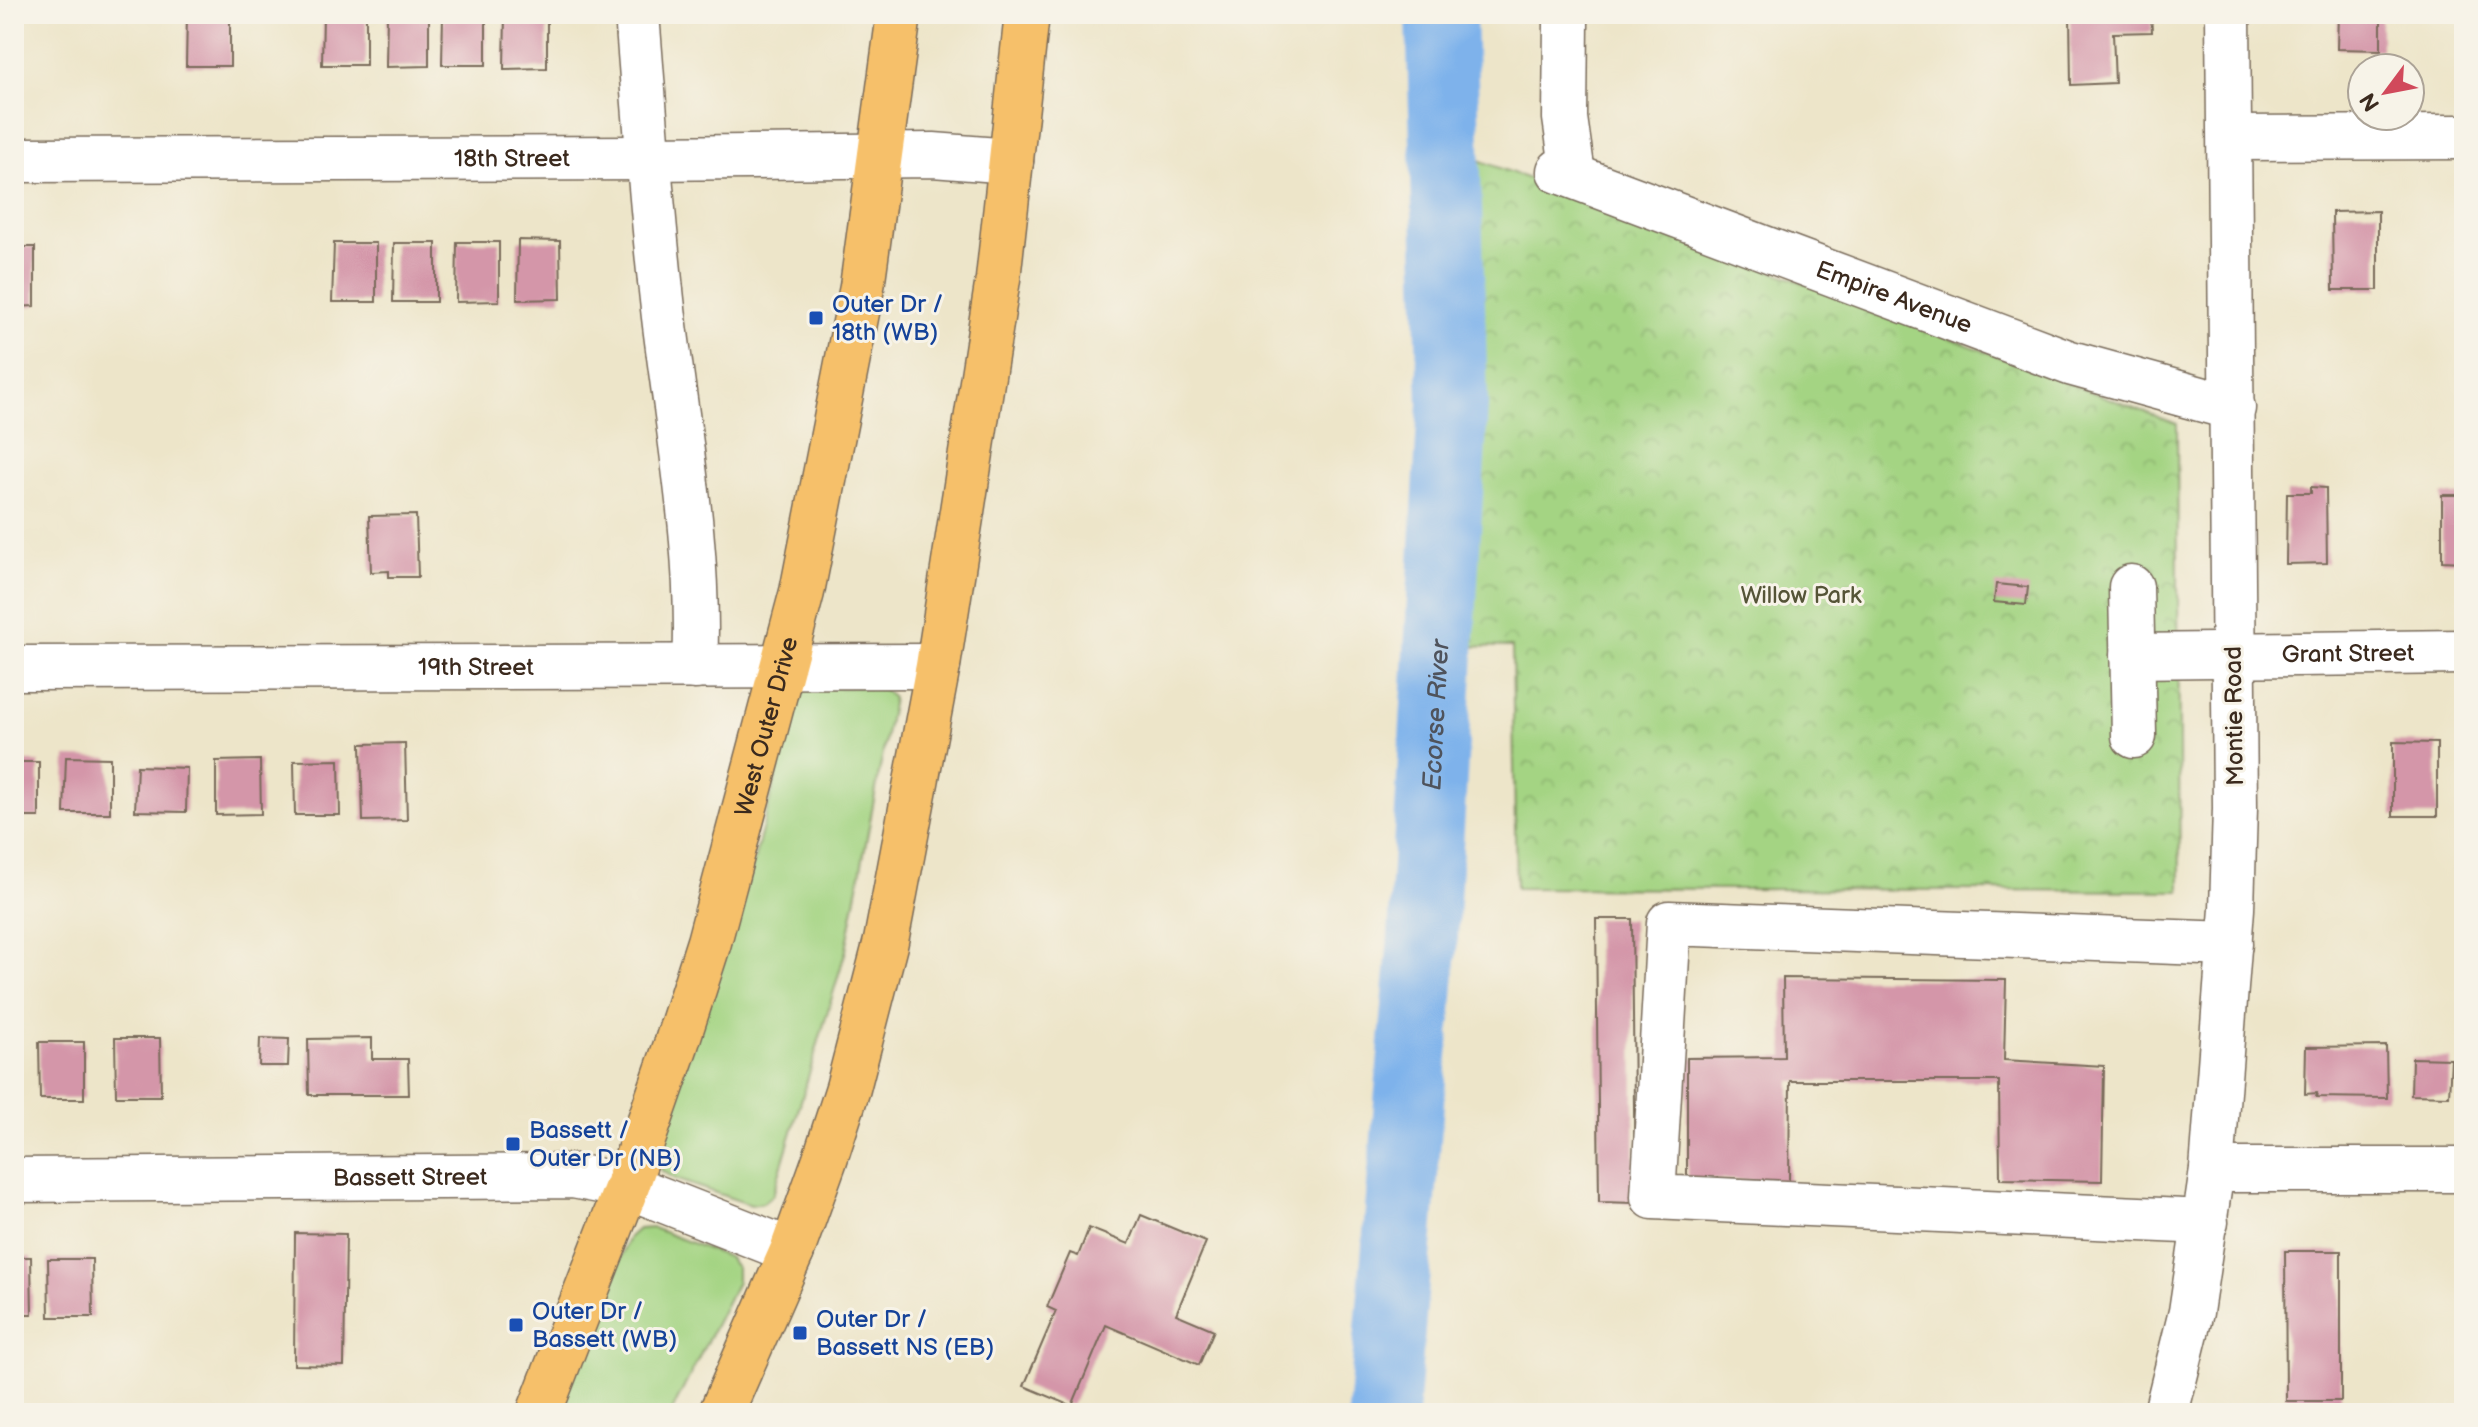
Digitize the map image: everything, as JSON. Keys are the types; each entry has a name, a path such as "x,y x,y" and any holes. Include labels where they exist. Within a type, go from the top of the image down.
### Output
{"main road":[{"name":"West Outer Drive","path":"539,1413 627,1186 709,942 802,592 862,287 899,14"},
{"path":"721,1413 792,1251 830,1144 875,990 938,666 998,279 1027,14"}],"street":[{"path":"637,14 663,314 695,557 698,623 695,667"},
{"name":"Montie Road","path":"2166,1413 2191,1312 2206,1222 2230,944 2235,808 2228,14"},
{"name":"Empire Avenue","path":"1566,21 1566,172 2070,363 2233,408"},
{"path":"2230,138 2464,137"},
{"name":"18th Street","path":"14,160 933,155 1011,161"},
{"path":"2131,587 2134,736"},
{"name":"Grant Street","path":"2132,656 2464,652"},
{"name":"19th Street","path":"14,668 938,666"},
{"path":"2206,1222 1653,1197 1669,923 2230,944"},
{"path":"2212,1170 2464,1170"},
{"name":"Bassett Street","path":"14,1180 573,1176 627,1186 792,1251"}],"green space":[{"name":"Willow Park","path":"1452,150 2177,424 2180,891 1516,888 1512,647 1447,646"},
{"path":"806,688 883,689 893,698 846,950 773,1195 763,1203 751,1205 675,1179 662,1171 657,1158 669,1112 751,872 797,698"},
{"path":"653,1228 728,1257 737,1268 737,1282 671,1413 554,1413 629,1237 638,1229"}],"building":[{"path":"14,14 20,14 20,67 14,68"},
{"path":"187,14 230,14 230,66 186,66"},
{"path":"323,14 366,14 366,65 322,65"},
{"path":"387,14 429,14 429,66 386,67"},
{"path":"443,14 486,14 486,65 442,65"},
{"path":"505,14 547,14 547,68 504,69"},
{"path":"2070,14 2151,14 2152,32 2113,33 2115,83 2071,85"},
{"path":"2338,14 2381,14 2381,50 2337,49"},
{"path":"2378,211 2378,290 2333,290 2332,212"},
{"path":"518,240 560,241 561,299 517,300"},
{"path":"457,242 499,242 499,301 456,302"},
{"path":"334,243 376,243 376,302 332,302"},
{"path":"394,243 436,243 436,302 393,302"},
{"path":"14,247 35,247 35,306 14,307"},
{"path":"2311,487 2326,488 2327,563 2286,564 2287,493 2311,493"},
{"path":"2442,495 2464,495 2464,562 2442,561"},
{"path":"416,515 418,577 389,577 389,571 371,572 369,516"},
{"path":"1996,584 2028,587 2026,605 1994,602"},
{"path":"2393,742 2437,743 2437,816 2393,816"},
{"path":"405,743 407,820 363,821 361,744"},
{"path":"66,757 110,758 110,813 64,813"},
{"path":"260,760 261,814 216,815 216,761"},
{"path":"339,760 340,815 295,815 294,761"},
{"path":"14,762 39,762 39,817 14,817"},
{"path":"137,766 187,768 186,812 135,811"},
{"path":"1596,919 1632,919 1635,1203 1599,1202"},
{"path":"1783,978 2006,980 2004,1060 2104,1066 2102,1181 2000,1179 1999,1081 1790,1081 1789,1181 1687,1179 1687,1058 1784,1057"},
{"path":"115,1038 160,1038 161,1096 116,1096"},
{"path":"260,1038 289,1039 288,1066 259,1066"},
{"path":"372,1038 372,1059 408,1059 409,1095 309,1095 308,1039"},
{"path":"39,1042 84,1042 84,1099 40,1099"},
{"path":"2386,1046 2387,1098 2316,1097 2317,1093 2305,1094 2306,1047"},
{"path":"2412,1058 2451,1059 2449,1096 2411,1095"},
{"path":"1141,1215 1206,1242 1176,1314 1214,1330 1199,1365 1106,1325 1072,1406 1024,1386 1056,1311 1047,1307 1070,1253 1078,1256 1089,1228 1129,1244"},
{"path":"295,1233 346,1234 344,1366 294,1365"},
{"path":"2285,1251 2341,1251 2341,1401 2286,1401"},
{"path":"14,1257 31,1257 32,1314 14,1314"},
{"path":"48,1259 92,1259 93,1317 49,1317"},
{"path":"2338,1408 2338,1413 2268,1413 2268,1409"}],"waterway":[{"name":"Ecorse River","path":"1383,1413 1423,936 1453,404 1441,14"}],"place":[{"name":"Outer Dr / 18th (WB)","path":"816,318"},
{"name":"Bassett / Outer Dr (NB)","path":"513,1144"},
{"name":"Outer Dr / Bassett (WB)","path":"516,1325"},
{"name":"Outer Dr / Bassett NS (EB)","path":"800,1333"}]}
